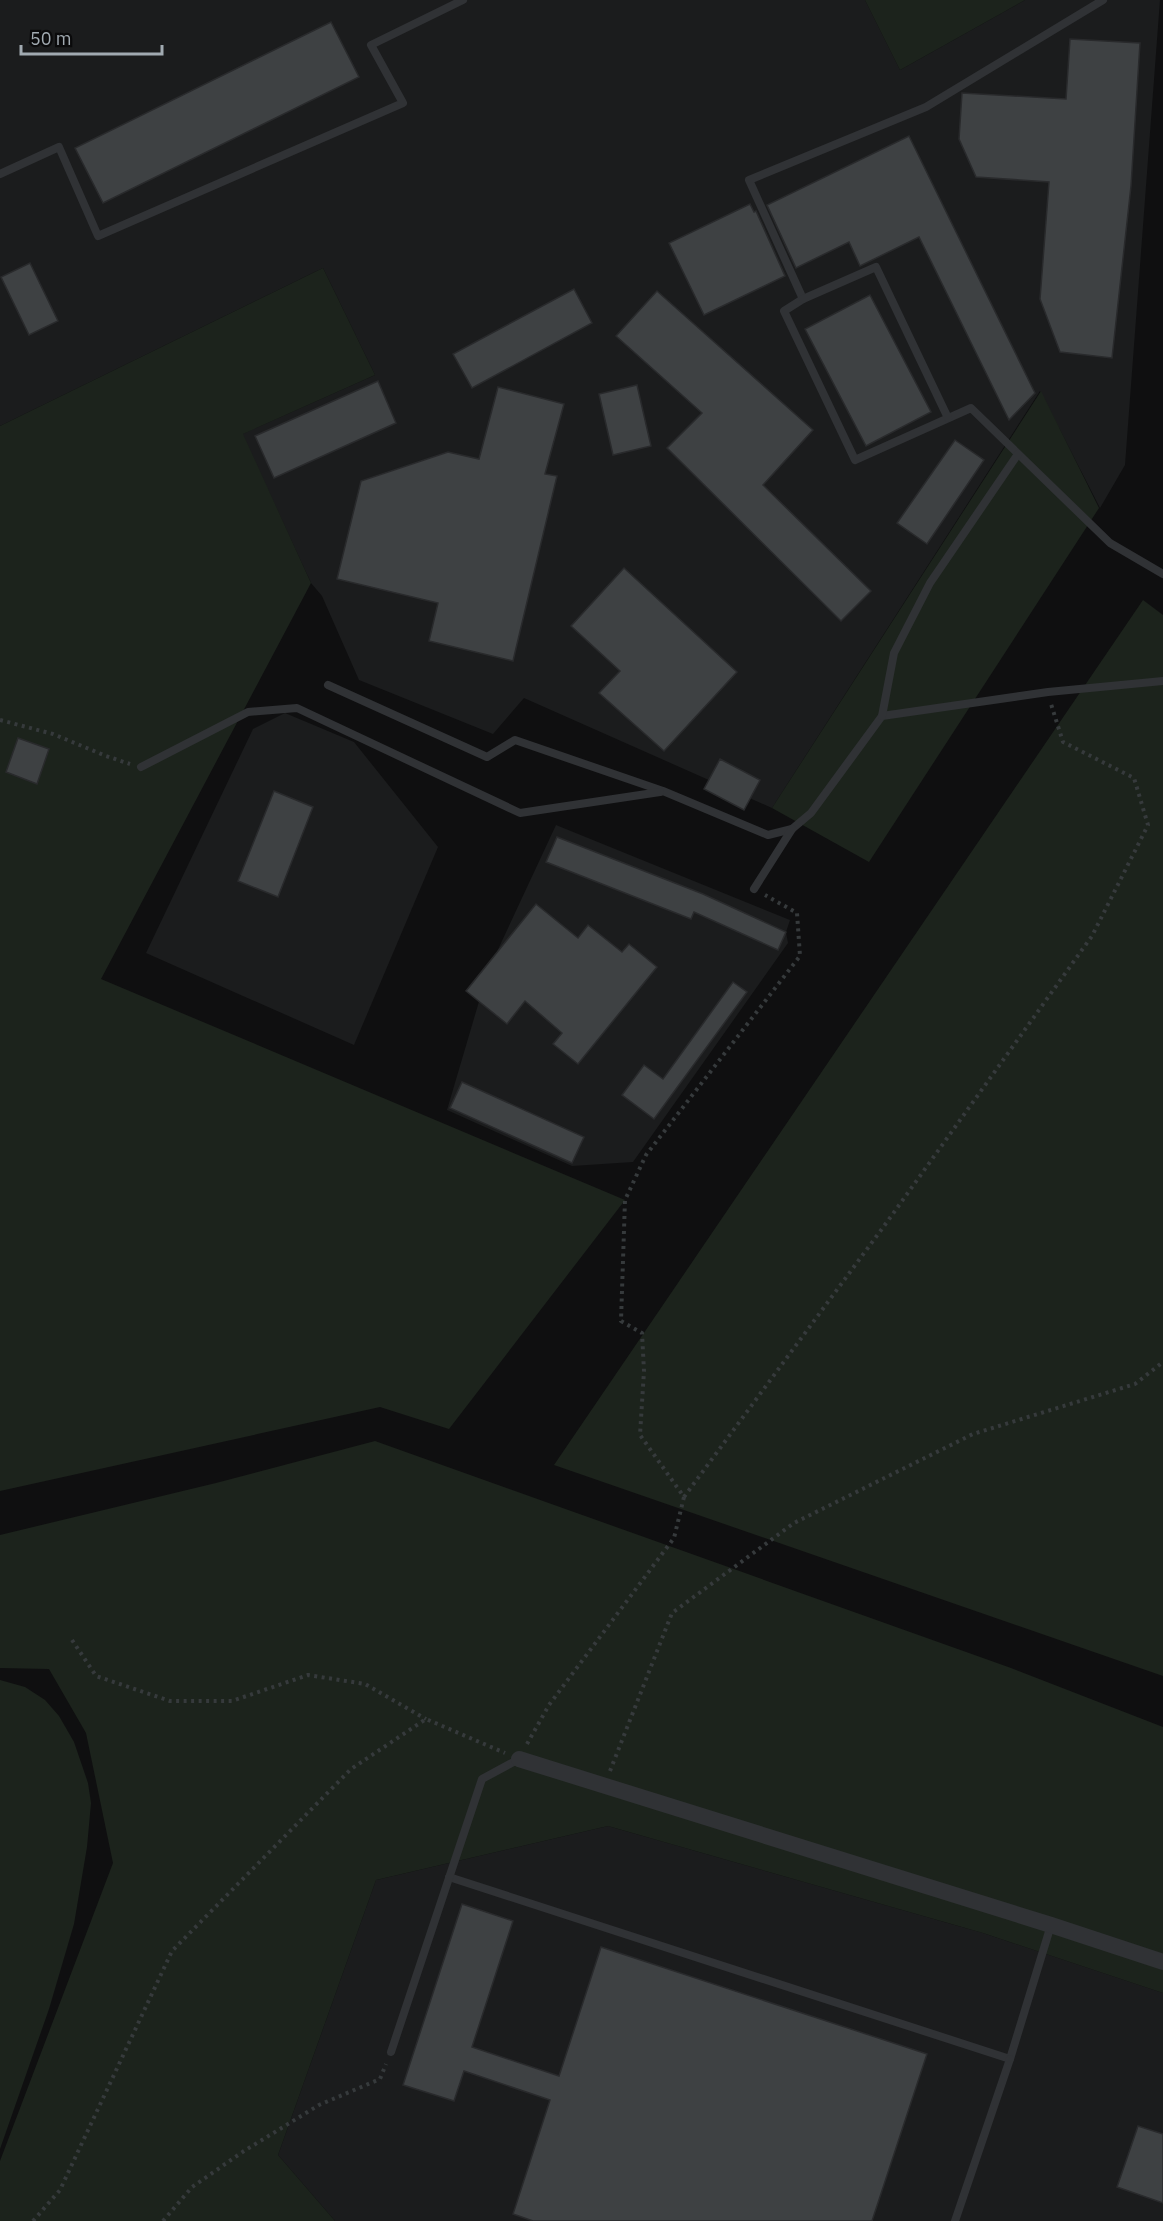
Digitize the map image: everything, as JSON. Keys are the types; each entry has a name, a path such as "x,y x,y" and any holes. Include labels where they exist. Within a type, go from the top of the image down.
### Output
{"street":[{"path":"519,1759 1051,1924 1163,1962"}],"lane":[{"path":"0,174 59,147 98,236 403,103 371,45 463,0"},
{"path":"803,299 749,180 926,107 1103,0"},
{"path":"948,418 876,267 803,299 784,311 855,460 948,418 970,408 1110,543 1163,574"},
{"path":"754,889 792,829 811,813 882,716 894,653 930,583 1018,454"},
{"path":"882,716 1048,692 1163,681"},
{"path":"328,685 487,757 515,740 663,791 768,835 792,829"},
{"path":"141,767 249,712 297,708 520,813 663,791"},
{"path":"391,2052 482,1779 519,1759"},
{"path":"449,1877 1010,2059"},
{"path":"955,2221 1010,2059 1051,1924"}],"path":[{"path":"72,1640 96,1676 170,1701 232,1701 308,1675 365,1684 426,1719 519,1759 549,1705 674,1538 684,1497 887,1222 1092,936 1148,825 1134,778 1063,742 1048,692"},
{"path":"0,720 53,734 106,756 141,767"},
{"path":"684,1497 640,1435 644,1371 642,1333 621,1321 625,1200 646,1155 800,956 797,913 754,889"},
{"path":"604,1785 672,1613 794,1523 973,1434 1135,1384 1163,1362"},
{"path":"33,2221 60,2190 172,1951 351,1769 426,1719"},
{"path":"163,2221 192,2187 244,2151 319,2104 380,2079 391,2052"}],"shaded area":[{"path":"0,0 865,0 900,70 1025,0 1160,0 1125,465 1100,508 1040,391 772,808 524,698 493,734 359,680 322,596 311,583 242,434 375,375 323,268 0,426"},
{"path":"865,0 1025,0 900,70"},
{"path":"323,268 375,375 243,434 311,583 101,979 625,1200 449,1429 380,1407 0,1491 0,426"},
{"path":"1041,391 1099,508 869,862 772,808"},
{"path":"1143,600 1163,615 1163,1676 554,1465"},
{"path":"285,713 354,742 438,847 354,1045 146,953 253,729"},
{"path":"556,825 790,920 786,932 788,943 633,1162 572,1166 447,1110 488,971"},
{"path":"375,1441 1011,1668 1163,1727 1163,1993 983,1933 608,1826 376,1880 278,2155 335,2221 0,2221 0,2161 113,1863 86,1733 49,1669 0,1668 0,1535 216,1483"},
{"path":"0,1680 25,1687 45,1700 59,1716 74,1742 88,1783 91,1803 87,1847 74,1924 49,2009 0,2149"},
{"path":"608,1826 983,1933 1163,1993 1163,2221 335,2221 278,2155 376,1880"}],"building":[{"path":"331,22 359,77 103,203 75,148"},
{"path":"1070,39 1140,43 1131,186 1112,358 1060,352 1040,299 1049,182 976,177 959,139 962,93 1066,99"},
{"path":"909,136 1035,393 1009,420 919,237 860,266 849,242 796,268 767,205"},
{"path":"750,204 754,212 756,211 785,276 704,315 669,243"},
{"path":"30,263 58,321 29,335 1,277"},
{"path":"574,289 592,323 472,388 453,354"},
{"path":"657,291 813,430 763,485 871,591 841,621 667,448 702,413 616,336"},
{"path":"870,295 931,412 866,446 805,329"},
{"path":"378,381 396,423 274,478 255,436"},
{"path":"637,385 651,446 613,455 599,394"},
{"path":"498,387 564,404 545,474 557,476 513,661 429,641 438,603 337,579 361,481 448,452 479,459"},
{"path":"955,440 984,460 927,544 897,523"},
{"path":"624,568 737,672 664,751 599,693 620,671 571,626"},
{"path":"18,738 49,749 37,784 6,772"},
{"path":"720,759 760,780 744,810 704,789"},
{"path":"274,791 313,807 278,897 238,881"},
{"path":"557,837 703,894 786,932 778,950 694,912 691,919 546,862"},
{"path":"536,904 578,938 588,925 622,952 629,944 657,967 578,1064 553,1044 562,1033 525,1001 507,1024 466,991"},
{"path":"733,982 747,992 654,1119 622,1095 644,1065 663,1079"},
{"path":"462,1082 584,1137 572,1163 450,1108"},
{"path":"462,1904 513,1921 472,2047 559,2076 601,1947 927,2054 872,2221 533,2221 513,2214 550,2100 464,2071 454,2101 403,2085"},
{"path":"1138,2126 1163,2134 1163,2203 1117,2187"}]}
